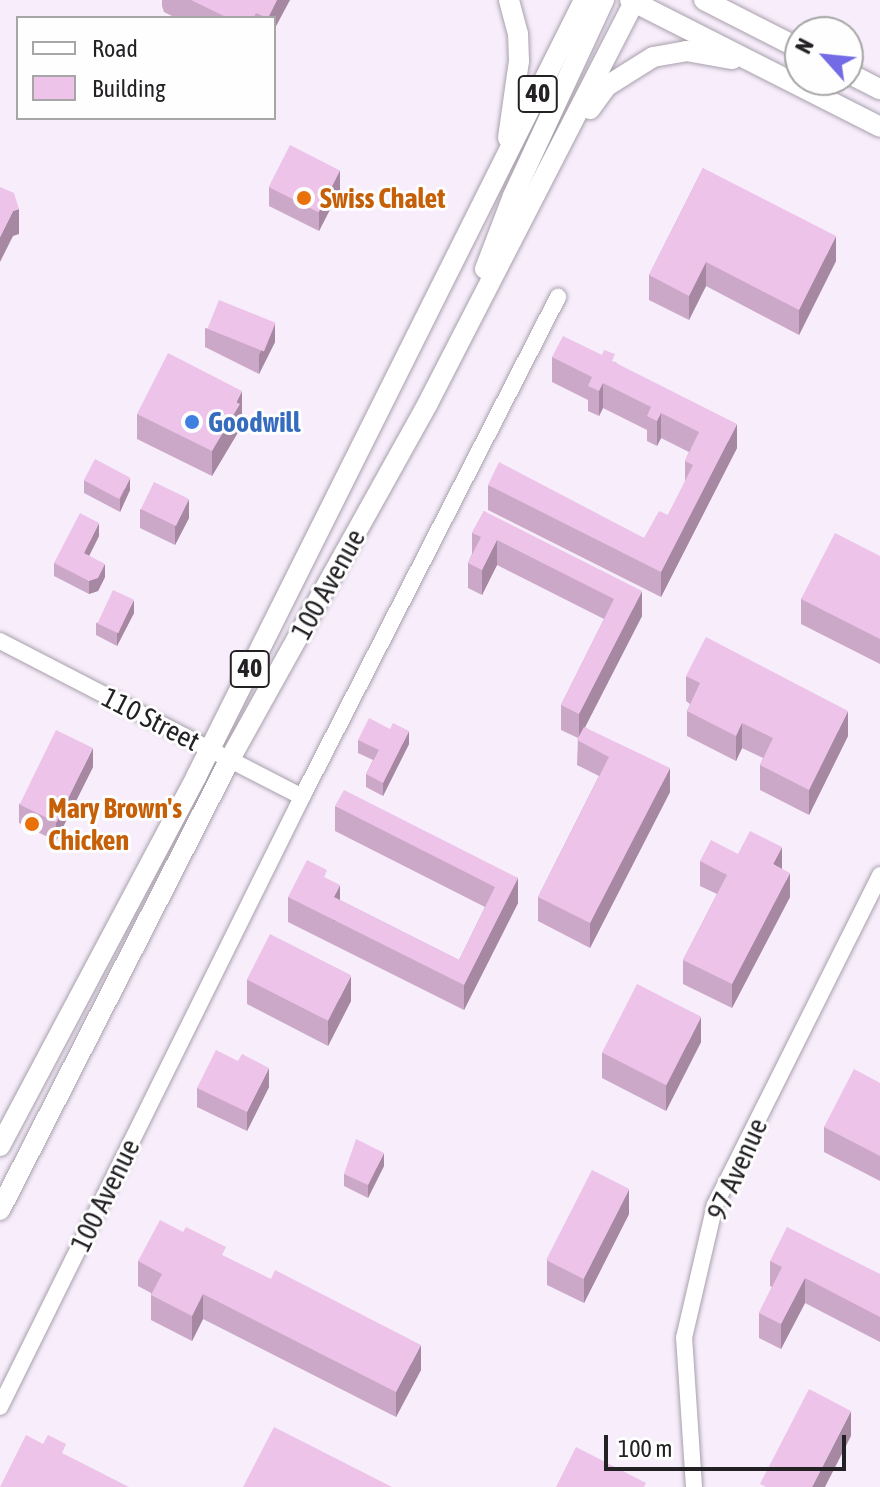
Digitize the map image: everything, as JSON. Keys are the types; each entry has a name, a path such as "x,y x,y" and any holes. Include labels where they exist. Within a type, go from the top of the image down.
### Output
{"main road":[{"path":"492,188 504,153 517,90 518,34 509,0"},
{"name":"100 Avenue","path":"0,1146 210,749 584,0"},
{"path":"427,405 513,196 604,0"},
{"path":"633,0 880,127"},
{"name":"100 Avenue","path":"0,1210 230,759 427,405 633,0"},
{"path":"704,0 784,41"},
{"path":"737,0 771,34"},
{"path":"558,151 607,86 643,61 686,51 756,64"}],"street":[{"name":"100 Avenue","path":"0,1407 302,797 558,297"},
{"name":"110 Street","path":"0,641 302,797"},
{"name":"97 Avenue","path":"694,1487 684,1338 715,1205 880,875"}],"building":[{"path":"191,0 277,0 269,16 256,13 254,16 224,16"},
{"path":"290,145 340,170 319,212 269,187"},
{"path":"703,168 836,236 799,310 706,262 689,296 649,275"},
{"path":"0,187 14,193 19,209 13,211 0,237"},
{"path":"219,300 276,323 264,352 207,329"},
{"path":"563,336 602,355 604,350 615,354 612,361 737,424 661,572 488,485 499,462 644,538 659,511 668,515 693,465 685,461 699,432 661,413 657,421 647,416 651,407 603,383 599,391 588,386 592,377 552,357"},
{"path":"168,353 242,391 236,402 240,404 212,451 137,414"},
{"path":"95,459 130,478 119,499 84,480"},
{"path":"154,482 189,499 176,526 141,509"},
{"path":"484,511 642,591 579,714 561,705 614,599 497,540 482,570 468,563 481,537 472,533"},
{"path":"80,513 99,523 84,553 105,564 98,578 89,581 54,563"},
{"path":"835,533 880,556 880,639 801,599"},
{"path":"113,590 134,600 118,633 97,624"},
{"path":"706,637 848,711 809,790 760,765 773,738 742,723 736,736 687,711 700,683 686,676"},
{"path":"369,718 390,729 393,723 409,731 383,783 366,774 379,750 358,740"},
{"path":"584,727 670,768 590,923 538,897 609,757 577,740"},
{"path":"56,730 93,748 56,823 20,805"},
{"path":"344,790 518,878 464,985 288,897 307,860 327,870 324,877 340,885 334,897 459,960 495,887 335,806"},
{"path":"750,831 782,847 773,864 790,873 732,984 683,960 727,875 700,861 711,840 738,854"},
{"path":"270,934 351,975 328,1021 247,979"},
{"path":"637,984 701,1017 666,1085 602,1053"},
{"path":"216,1050 238,1061 242,1054 269,1068 247,1112 197,1088"},
{"path":"854,1069 880,1083 880,1156 824,1127"},
{"path":"356,1139 384,1153 368,1185 344,1174"},
{"path":"592,1170 629,1189 584,1279 546,1260"},
{"path":"160,1220 183,1232 186,1227 226,1247 222,1255 271,1279 275,1270 421,1345 396,1392 203,1294 192,1316 151,1295 162,1274 138,1261"},
{"path":"787,1227 880,1274 880,1317 805,1278 781,1324 759,1313 782,1267 770,1261"},
{"path":"809,1389 851,1411 812,1487 766,1487 760,1484"},
{"path":"274,1427 392,1487 243,1487"},
{"path":"26,1435 43,1444 48,1435 66,1444 62,1453 129,1487 0,1487"},
{"path":"576,1447 646,1483 644,1487 556,1487"}],"place":[{"name":"Swiss Chalet","path":"304,198"},
{"name":"Goodwill","path":"192,422"},
{"name":"Mary Brown's Chicken","path":"32,824"}]}
